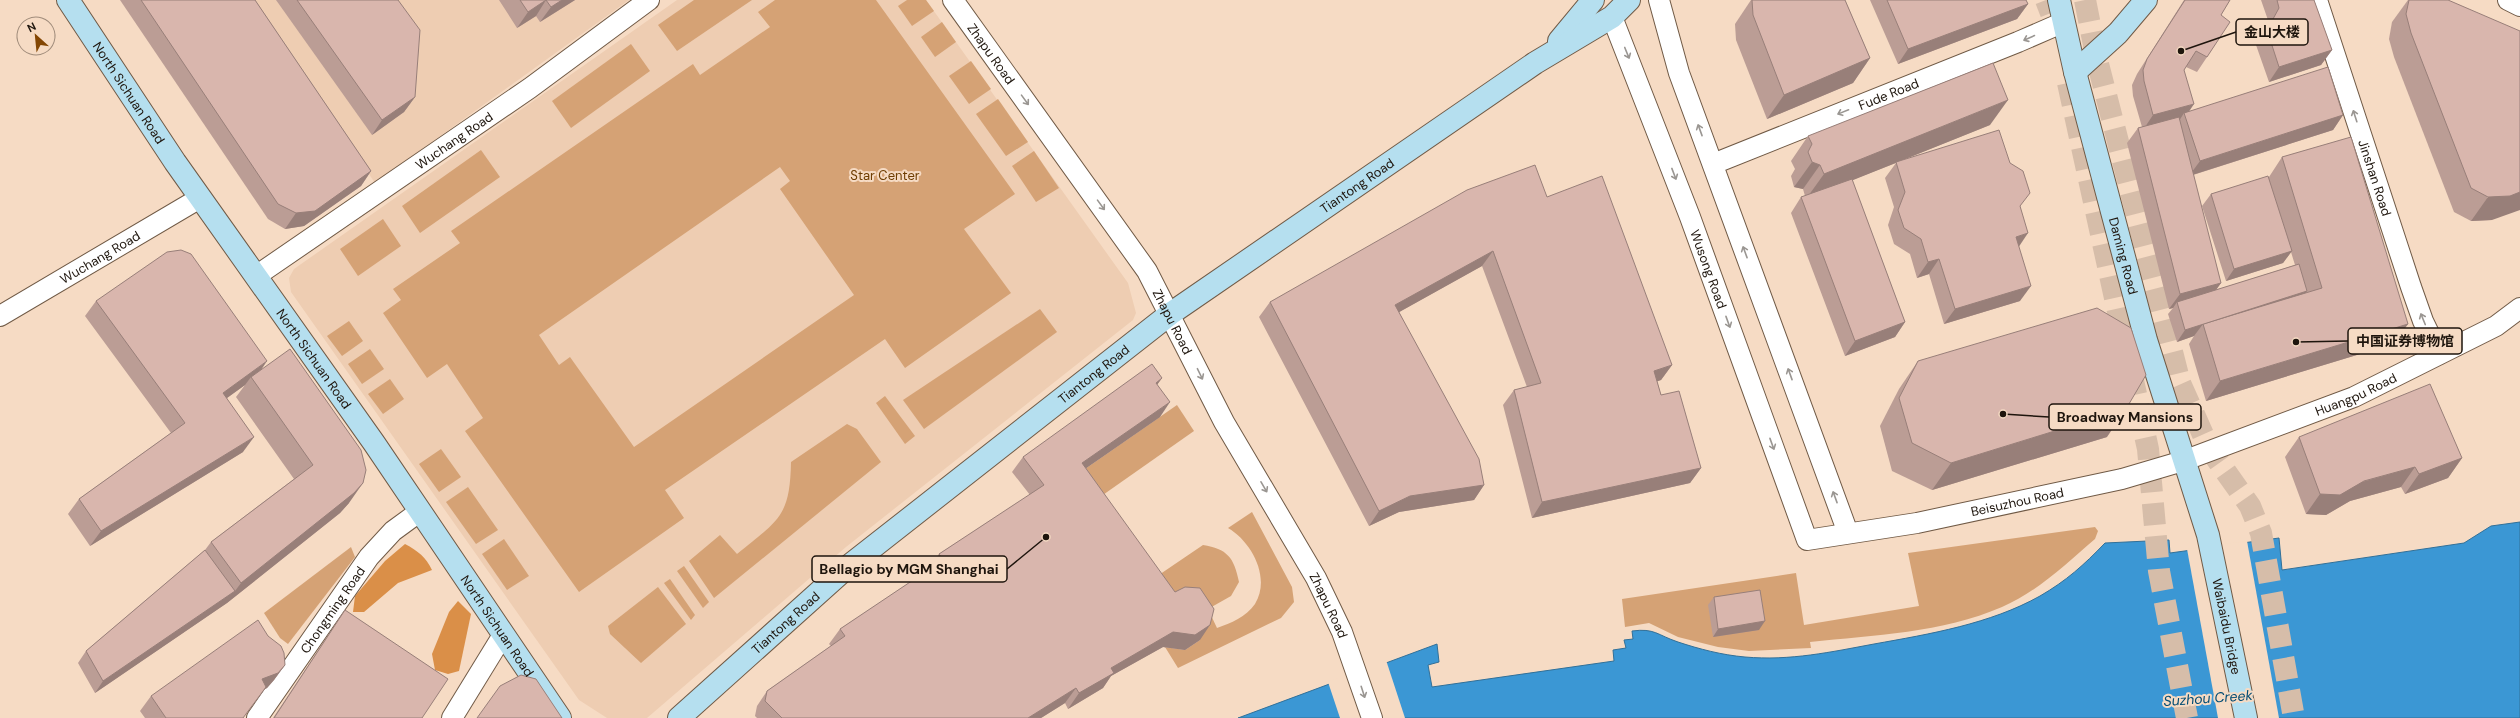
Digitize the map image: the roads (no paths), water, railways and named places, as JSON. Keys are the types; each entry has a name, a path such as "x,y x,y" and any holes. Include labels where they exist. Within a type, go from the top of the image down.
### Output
{"main road":[{"name":"North Sichuan Road","path":"68,0 200,198 256,276 560,718"},
{"name":"Tiantong Road","path":"1535,63 1568,32 1593,0"},
{"name":"Tiantong Road","path":"679,718 844,569 1170,314 1535,63 1610,8 1629,0"},
{"name":"Daming Road","path":"2059,0 2075,72 2146,340 2183,461 2208,536"},
{"path":"2075,72 2118,33 2146,0"},
{"name":"Waibaidu Bridge","path":"2208,536 2246,718"}],"street":[{"name":"Wuchang Road","path":"256,276 530,88 650,0"},
{"name":"Zhapu Road","path":"953,0 1147,271 1224,422 1316,578 1342,632 1372,718"},
{"path":"1659,0 1680,73 1848,533"},
{"name":"Jinshan Road","path":"2317,0 2423,321 2439,354"},
{"path":"2508,0 2520,6"},
{"name":"Wusong Road","path":"1610,8 1690,216 1807,540"},
{"name":"Fude Road","path":"1713,164 2018,42 2064,22"},
{"name":"Wuchang Road","path":"0,316 200,198"},
{"name":"Huangpu Road","path":"2183,461 2354,397 2496,326 2520,308"},
{"name":"Beisuzhou Road","path":"1807,540 1917,523 2122,479 2183,461"},
{"name":"Chongming Road","path":"257,718 369,558 393,531 419,512"},
{"path":"452,718 503,635"}],"water":[{"name":"Suzhou Creek","path":"2520,522 2520,718 1238,718 1437,644 1439,662 1428,665 1432,687 1614,661 1613,650 1626,648 1624,640 1633,639 1632,631 1640,630 1651,631 1678,642 1702,649 1736,656 1762,658 1794,657 1842,650 1938,632 2001,614 2040,596 2058,584 2082,565 2105,543 2169,540 2170,553 2279,538 2282,570 2464,543 2491,526"}],"tunnel":[{"path":"2046,0 2051,13"},
{"path":"2085,0 2097,60 2180,383 2209,448 2250,506 2261,533 2294,718"},
{"path":"2068,83 2148,449 2159,571 2187,718"}],"place":[{"name":"金山大楼","path":"2181,51"},
{"name":"中国证券博物馆","path":"2296,342"},
{"name":"Broadway Mansions","path":"2003,414"},
{"name":"Bellagio by MGM Shanghai","path":"1046,537"}],"park label":[{"name":"Star Center","path":"885,175"}]}
